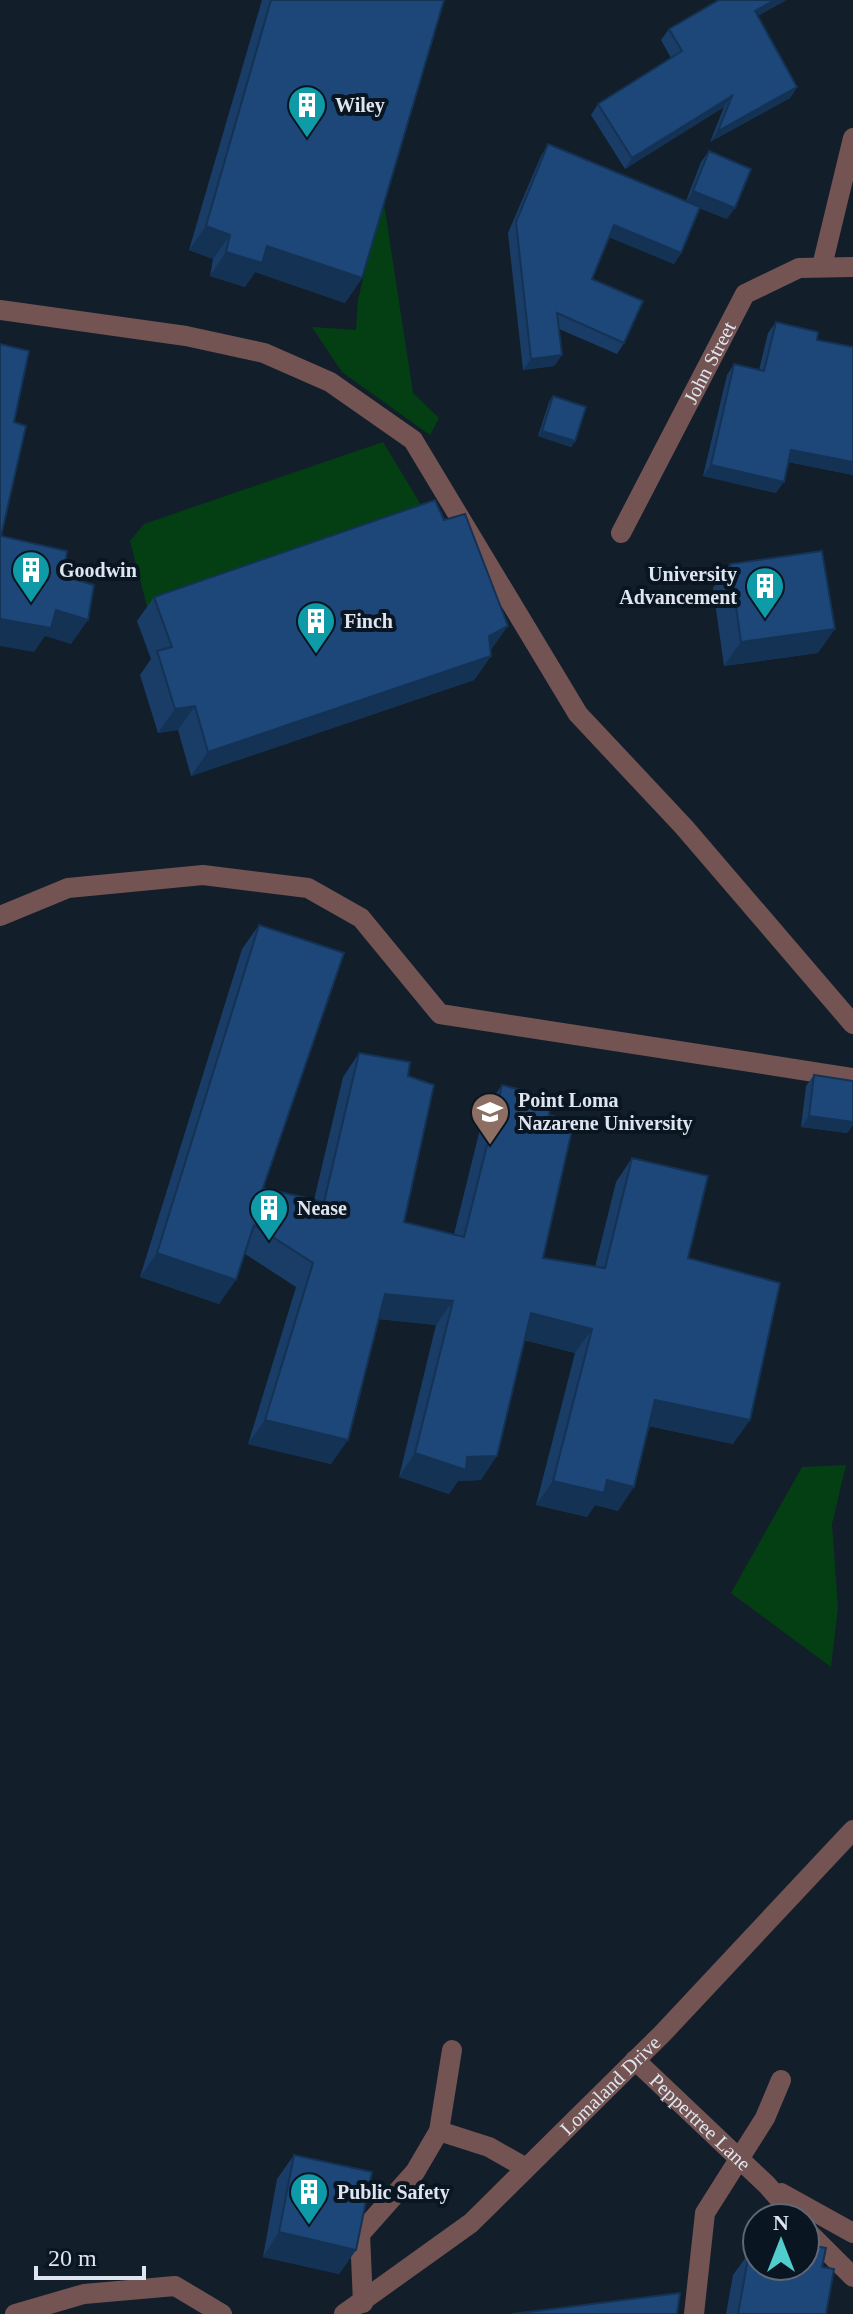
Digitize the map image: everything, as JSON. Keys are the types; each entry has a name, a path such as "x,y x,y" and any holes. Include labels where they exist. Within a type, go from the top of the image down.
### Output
{"street":[{"path":"822,266 853,138"},
{"name":"John Street","path":"621,533 745,294 799,268 853,267"},
{"path":"0,310 186,336 264,353 330,382 413,440 578,714 684,827 853,1024"},
{"path":"0,916 68,888 203,875 308,888 361,918 440,1014 853,1078"},
{"name":"Lomaland Drive","path":"344,2314 471,2223 635,2060 853,1830"},
{"path":"363,2303 360,2234 415,2172 439,2131 452,2050"},
{"name":"Peppertree Lane","path":"635,2060 782,2202"},
{"path":"694,2314 705,2213 765,2118 781,2080"},
{"path":"439,2131 489,2147 526,2168"},
{"name":"Peppertree Lane","path":"767,2185 853,2233"},
{"path":"821,2245 853,2277"},
{"path":"15,2314 84,2294 175,2286 222,2314"}],"green space":[{"path":"383,197 413,393 439,418 430,435 342,372 312,327 356,330 358,300"},
{"path":"383,442 426,513 149,614 130,541 144,524"},
{"path":"846,1465 832,1524 838,1608 831,1667 731,1593 802,1467"}],"building":[{"name":"Wiley","path":"271,0 444,0 362,278 267,246 262,263 226,252 230,235 206,226"},
{"path":"719,0 775,0 755,11 797,87 718,131 732,96 632,158 598,104 682,51 669,29"},
{"path":"548,144 700,207 681,253 614,225 592,279 643,301 624,343 557,313 562,355 531,359 516,222"},
{"path":"709,151 751,169 735,208 693,191"},
{"path":"776,322 818,332 817,340 853,347 853,462 791,450 784,482 711,465 734,364 764,371"},
{"path":"0,344 29,351 14,422 26,426 1,536 67,551 63,576 94,585 88,620 56,610 51,628 0,619"},
{"path":"553,396 586,407 575,441 542,431"},
{"name":"Finch","path":"435,500 444,520 465,514 508,626 489,636 491,656 208,752 195,706 175,709 157,651 172,647 154,597"},
{"path":"822,551 835,629 741,642 730,564"},
{"name":"Nease","path":"259,925 344,953 263,1188 324,1202 359,1053 410,1062 408,1076 434,1085 404,1222 464,1237 502,1085 551,1098 549,1115 574,1121 543,1258 605,1268 632,1158 708,1176 688,1258 780,1283 750,1420 655,1400 634,1487 607,1480 604,1493 553,1481 592,1329 531,1313 497,1456 467,1457 466,1470 415,1453 453,1301 385,1294 348,1440 265,1420 313,1263 254,1225 236,1280 157,1253"},
{"path":"814,1075 853,1081 853,1122 809,1116"},
{"path":"294,2155 372,2172 356,2250 279,2232"},
{"path":"821,2247 826,2248 822,2267 834,2269 826,2314 738,2314 744,2282 821,2282"},
{"path":"680,2293 677,2314 512,2314"}],"place":[{"name":"Wiley","path":"307,139"},
{"name":"Goodwin","path":"31,604"},
{"name":"University Advancement","path":"765,620"},
{"name":"Finch","path":"316,655"},
{"name":"Point Loma Nazarene University","path":"490,1146"},
{"name":"Nease","path":"269,1242"},
{"name":"Public Safety","path":"309,2226"}]}
